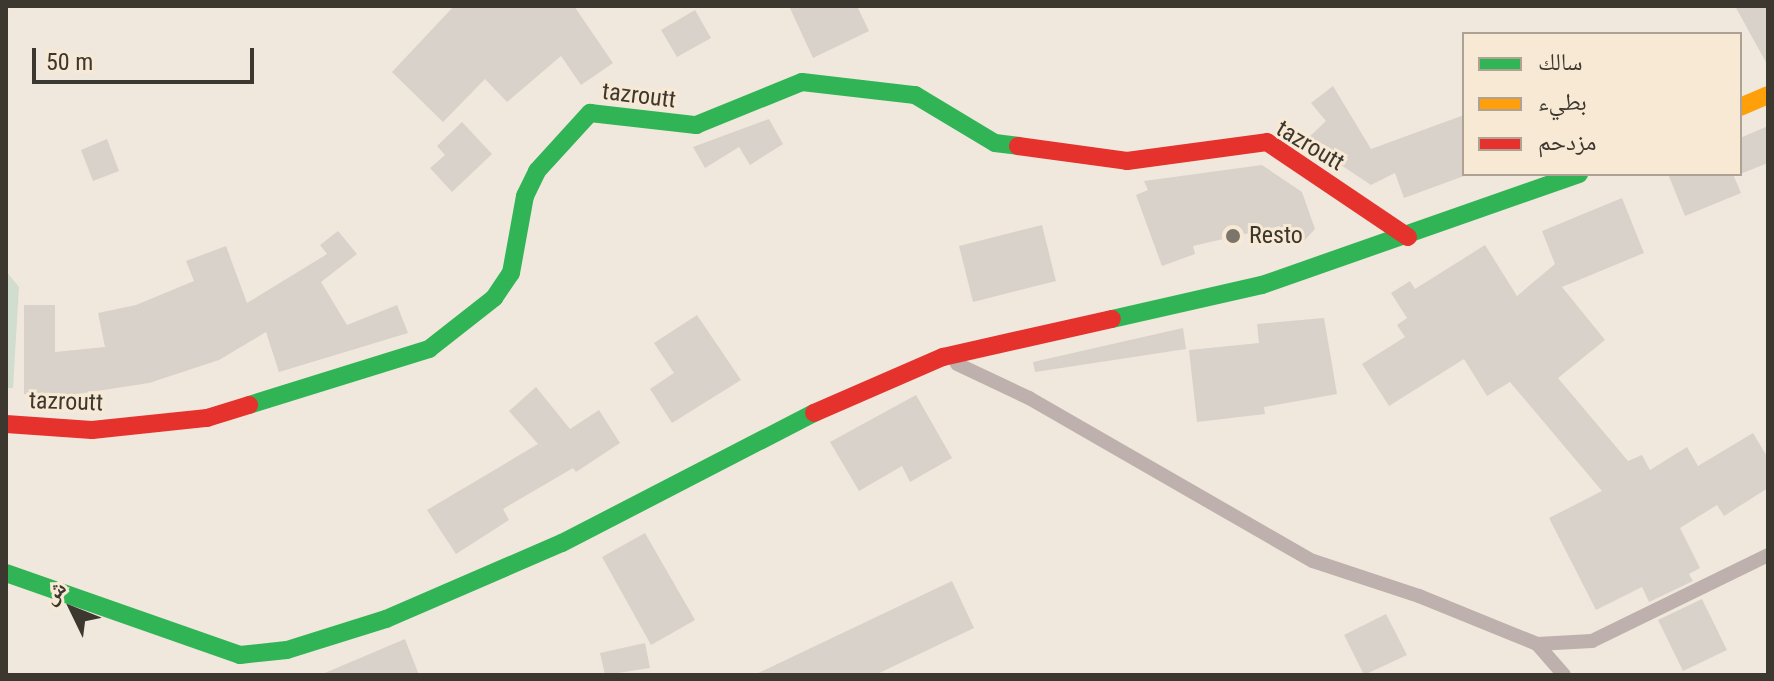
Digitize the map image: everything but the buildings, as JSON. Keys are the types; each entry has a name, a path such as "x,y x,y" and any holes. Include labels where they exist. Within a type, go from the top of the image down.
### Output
{"main road":[{"name":"tazroutt","path":"6,424 92,430 207,418 429,349 494,298 511,273 525,196 537,171 590,113 696,125 802,82 915,95 995,143 1127,161 1267,142 1408,237"},
{"path":"1742,106 1768,95"},
{"path":"6,573 240,655 287,650 386,619 562,543 862,389 943,357 1262,285 1408,237 1574,176"}],"lane":[{"path":"943,357 1029,398 1313,561 1419,596 1537,644 1592,641 1768,555"},
{"path":"1537,644 1564,675"}],"green space":[{"path":"6,271 19,287 13,388 6,388"}],"traffic: fast":[{"path":"249,405 429,349 494,298 511,273 525,196 537,171 590,113 696,125 802,82 915,95 995,143 1018,146"},
{"path":"1112,319 1262,285 1573,176"},
{"path":"6,573 240,655 287,650 386,619 562,543 814,413"}],"traffic: slow":[{"path":"1742,106 1768,95"}],"traffic: jam":[{"path":"1018,146 1127,161 1267,142 1408,237"},
{"path":"814,413 943,357 1112,319"},
{"path":"6,424 92,430 207,418 249,405"}],"place":[{"name":"Resto","path":"1233,236"}]}
